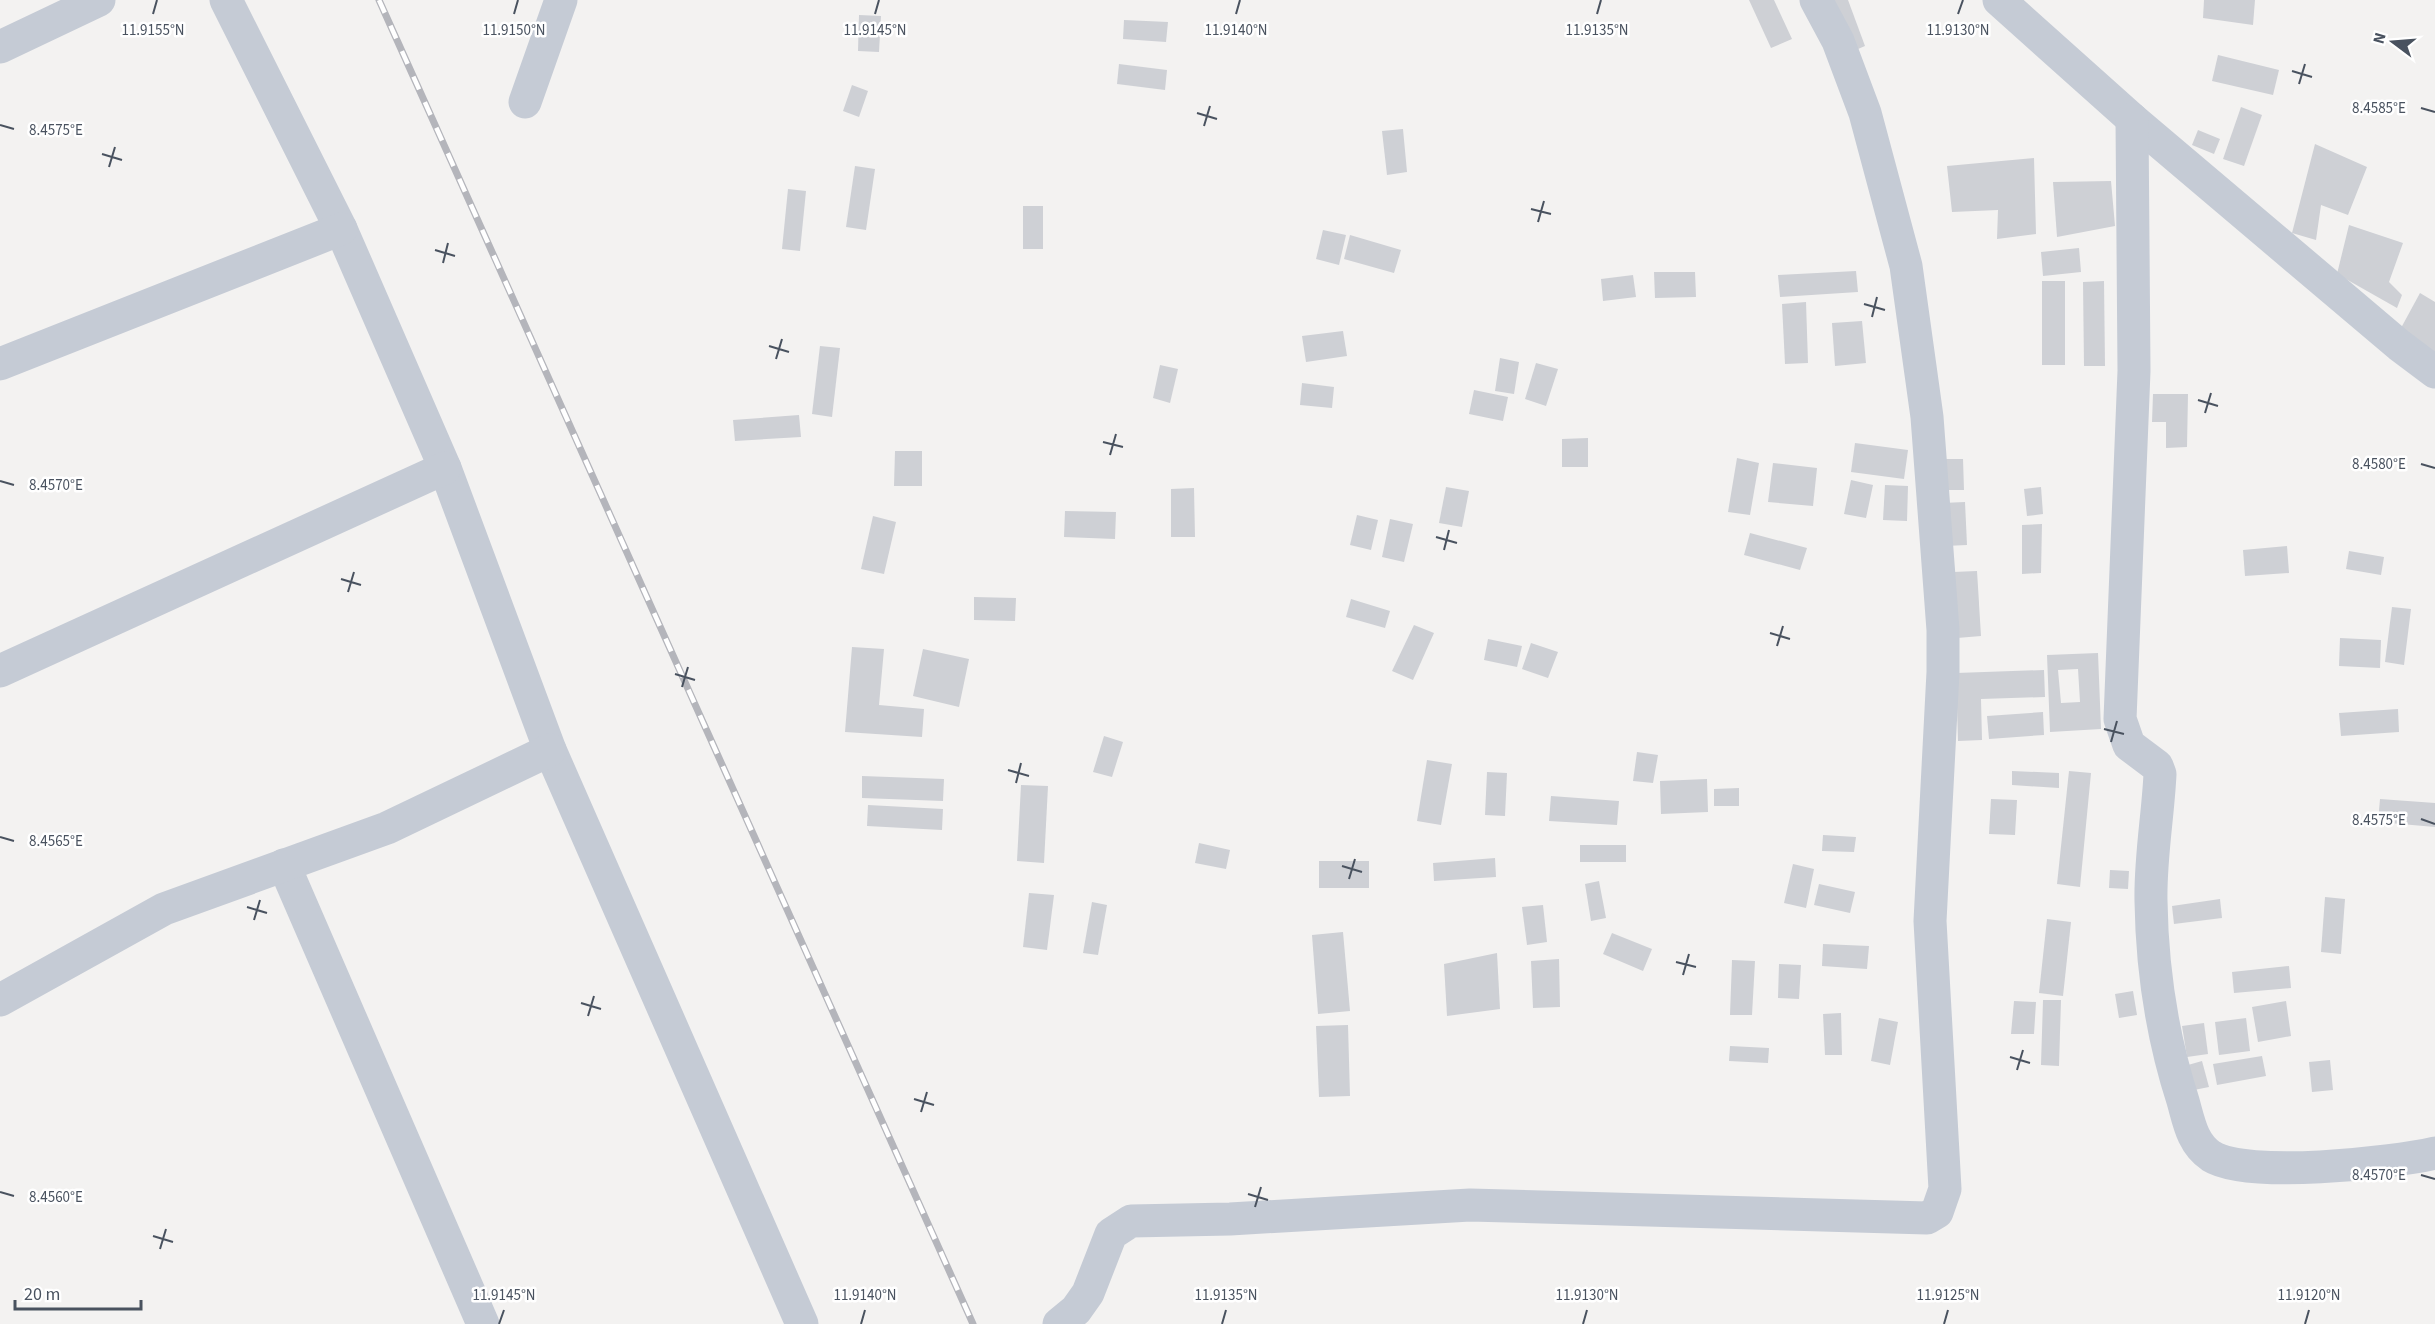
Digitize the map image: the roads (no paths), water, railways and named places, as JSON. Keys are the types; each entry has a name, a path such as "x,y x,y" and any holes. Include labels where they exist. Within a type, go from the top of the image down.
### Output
{"street":[{"path":"0,47 99,0"},
{"path":"226,0 341,229 445,468 550,750 802,1324"},
{"path":"525,102 561,0"},
{"path":"1059,1324 1076,1310 1088,1293 1111,1233 1131,1221 1230,1219 1470,1205 1927,1218 1937,1212 1945,1189 1930,921 1943,640 1928,427 1906,266 1865,113 1838,41 1816,0"},
{"path":"1999,0 2132,119 2399,345 2435,372"},
{"path":"2132,119 2134,371 2120,719 2129,745 2157,766 2160,774 2151,899 2158,996 2170,1060 2196,1143 2212,1157 2244,1166 2276,1168 2410,1159 2435,1153"},
{"path":"0,364 341,229"},
{"path":"0,671 445,468"},
{"path":"0,1000 164,909 387,828 550,750"},
{"path":"284,865 483,1324"}],"railway":[{"path":"379,0 973,1324"}]}
